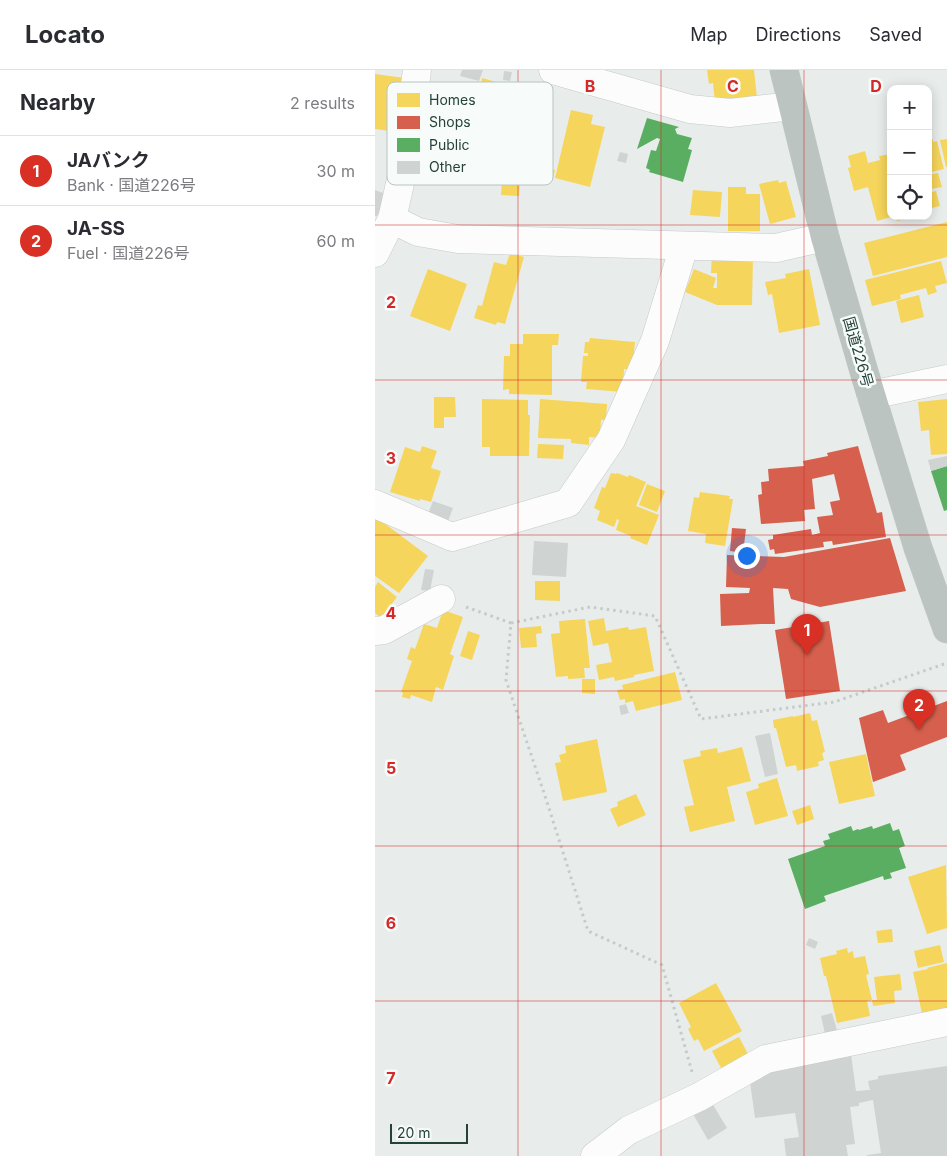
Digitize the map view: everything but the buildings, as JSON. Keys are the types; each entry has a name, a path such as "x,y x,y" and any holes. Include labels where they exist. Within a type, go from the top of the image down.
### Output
{"highway":[{"name":"国道226号","path":"784,70 825,237 871,395 918,548 947,629"}],"street":[{"path":"553,70 690,109 730,113 792,106"},
{"path":"375,253 392,219 400,185"},
{"path":"392,219 418,232 458,239 776,248 825,237"},
{"path":"375,504 452,538 568,503 611,440 655,342 684,246"},
{"path":"871,395 947,379"},
{"path":"375,631 384,630 441,599"},
{"path":"595,1156 629,1130 699,1097 766,1059 947,1022"}],"path":[{"path":"441,599 511,623 590,607 655,616 701,719 834,702 947,663"},
{"path":"511,623 507,680 588,931 662,965 699,1097"}],"place":[{"name":"JAバンク","path":"807,655"},
{"name":"JA-SS","path":"919,730"}]}
